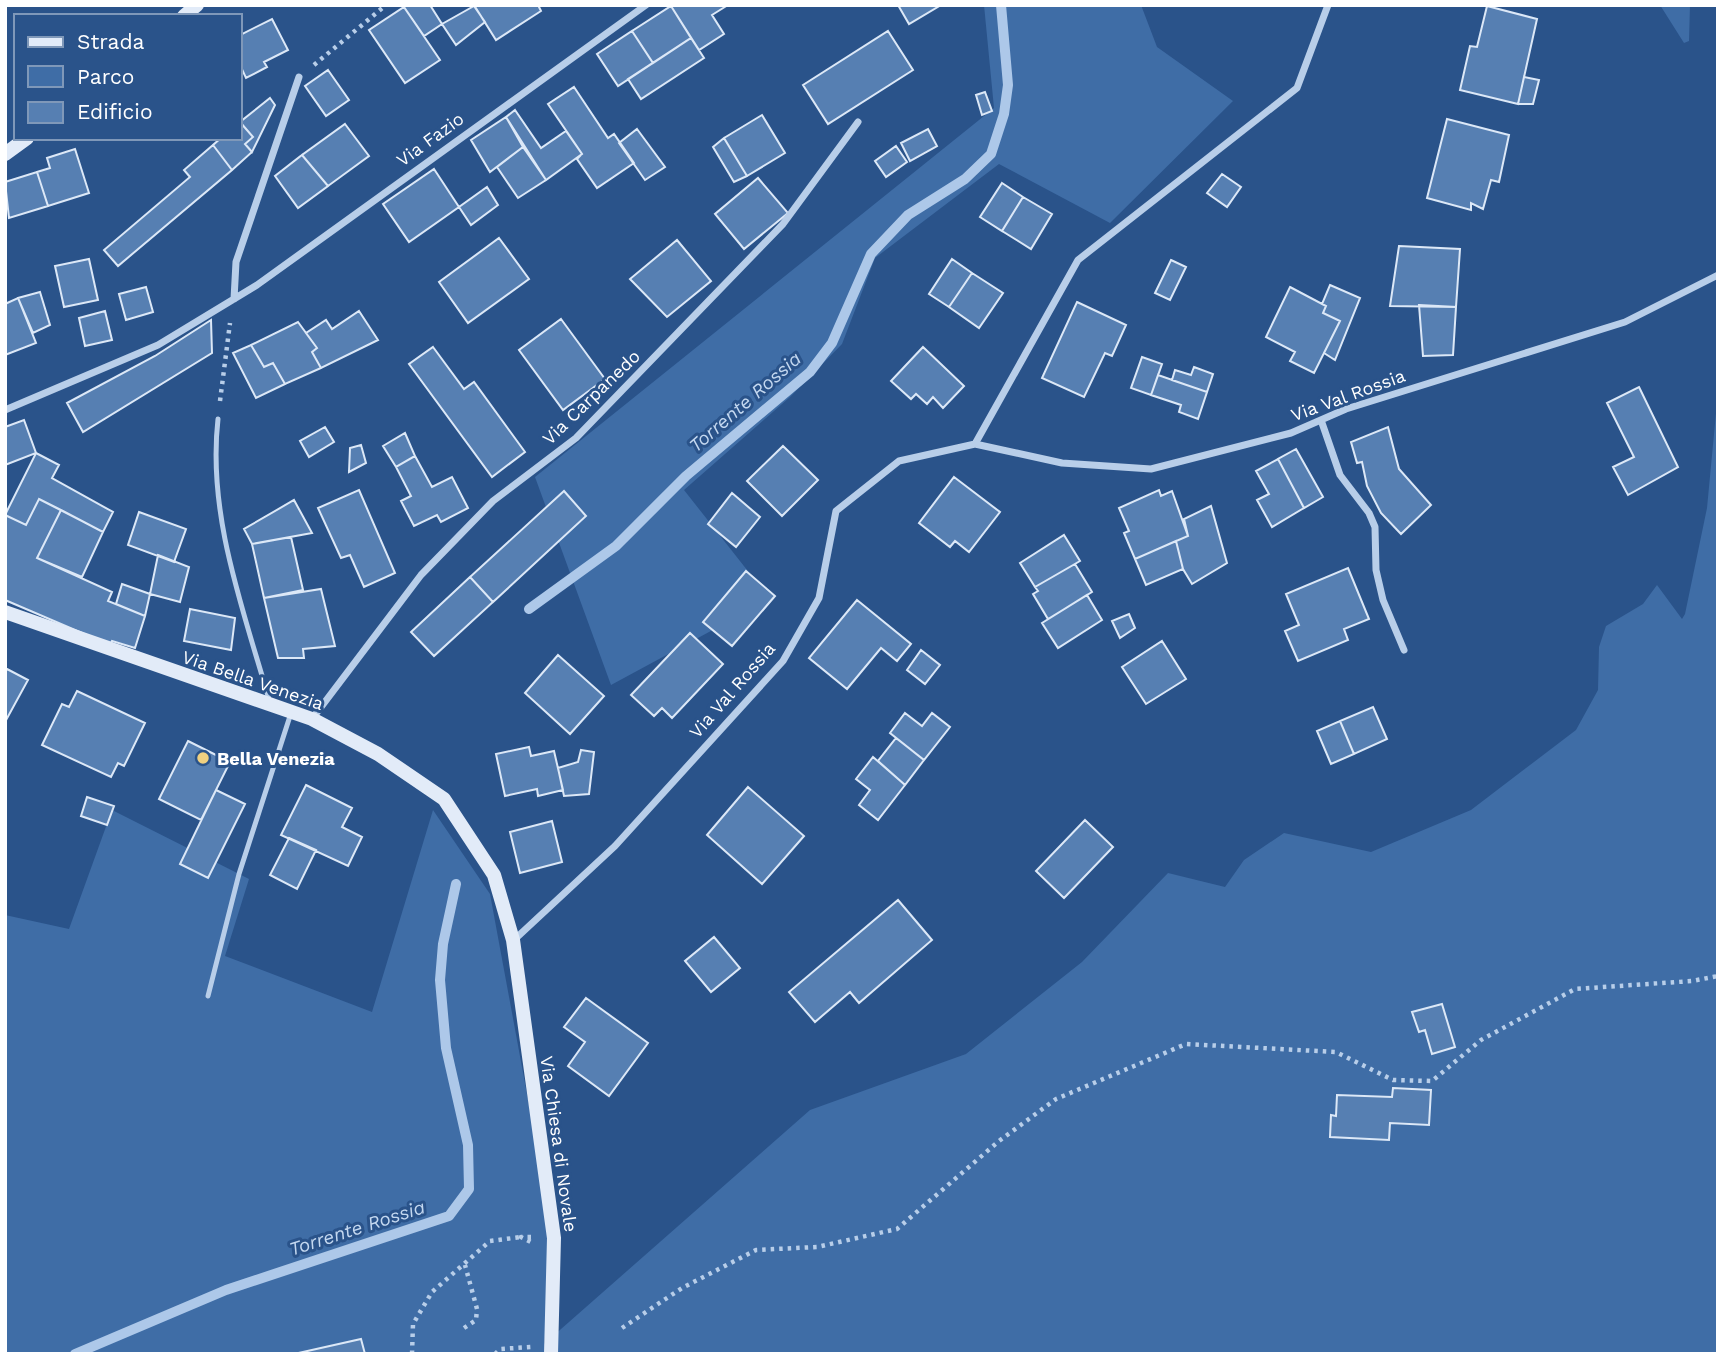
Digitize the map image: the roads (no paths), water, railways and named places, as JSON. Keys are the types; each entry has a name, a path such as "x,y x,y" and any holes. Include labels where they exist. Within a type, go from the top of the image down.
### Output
{"main road":[{"path":"5,154 24,140"},
{"name":"Via Bella Venezia","path":"5,612 197,681 292,710 378,754 444,799 494,876 513,940"},
{"name":"Via Chiesa di Novale","path":"513,940 554,1238 551,1354"}],"street":[{"name":"Via Fazio","path":"5,410 158,345 234,299 646,5"},
{"path":"975,444 1078,260 1297,88 1328,5"},
{"path":"234,299 236,262 299,77"},
{"name":"Via Carpanedo","path":"312,719 421,575 493,501 576,438 783,224 858,122"},
{"name":"Via Val Rossia","path":"513,940 615,846 783,661 819,598 836,511 899,461 975,444 1062,463 1151,469 1291,433 1321,420 1625,322 1718,275"},
{"path":"1321,420 1340,475 1369,513 1375,527 1376,570 1383,600 1404,650"}],"lane":[{"path":"218,419 215,444 221,527 271,703"},
{"path":"208,996 239,874 292,710"}],"waterway":[{"name":"Torrente Rossia","path":"529,609 616,546 686,476 810,372 832,343 871,254 908,215 965,179 991,154 1004,114 1008,85 1001,5"},
{"name":"Torrente Rossia","path":"75,1354 226,1290 449,1216 469,1189 468,1145 446,1048 440,980 443,944 456,884"}],"place":[{"name":"Bella Venezia","path":"203,758"}]}
